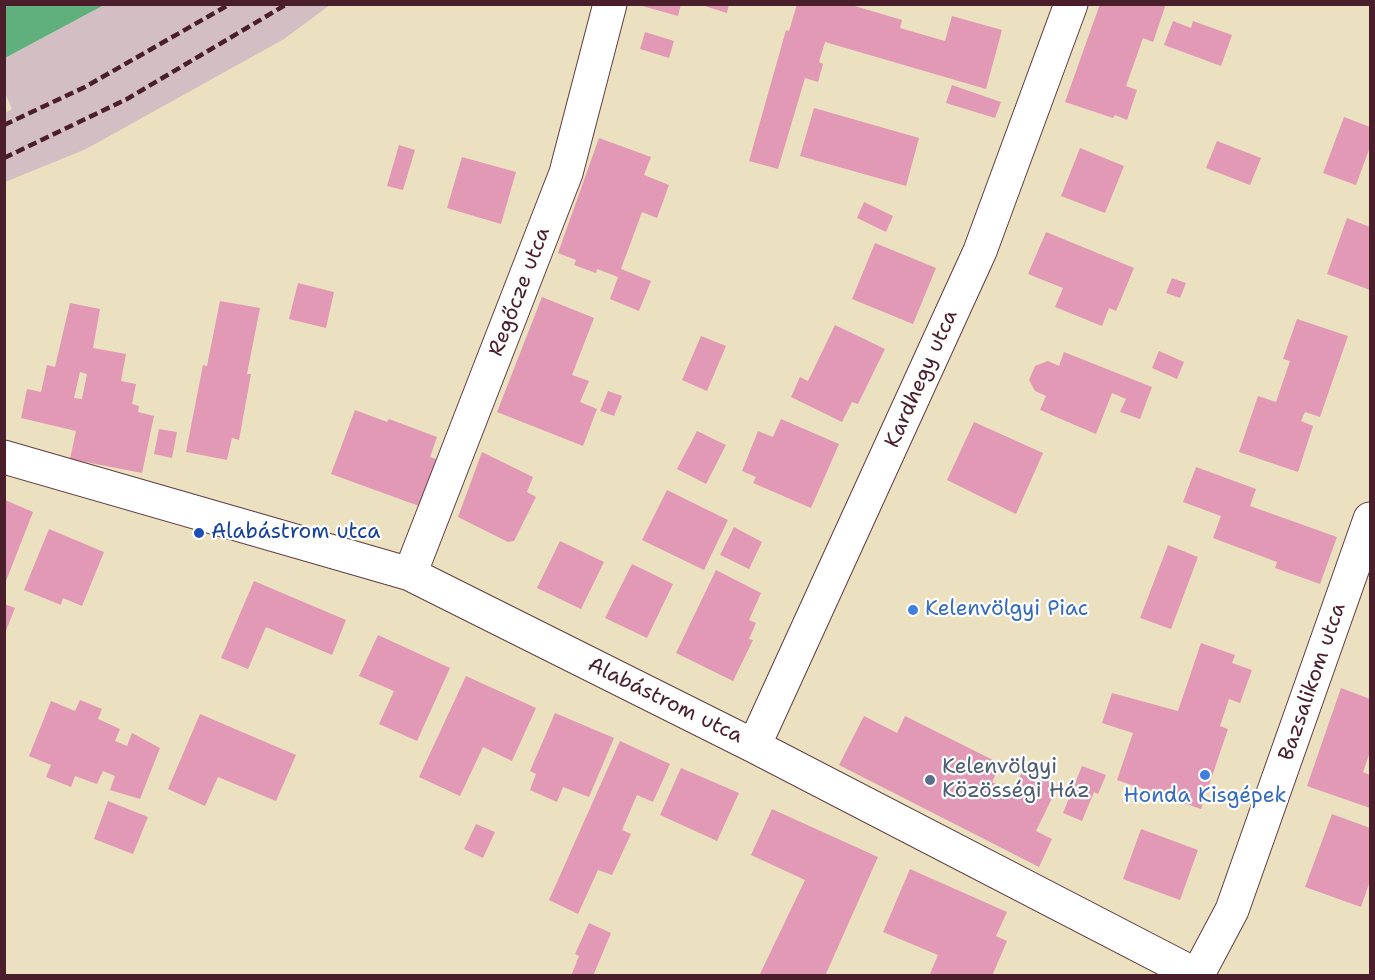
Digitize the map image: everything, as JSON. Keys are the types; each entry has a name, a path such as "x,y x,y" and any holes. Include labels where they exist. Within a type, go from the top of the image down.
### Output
{"street":[{"name":"Regőcze utca","path":"410,574 566,173 610,4"},
{"name":"Kardhegy utca","path":"754,746 980,251 1071,4"},
{"name":"Alabástrom utca","path":"4,457 410,574 754,746 1198,975"},
{"name":"Bazsalikom utca","path":"1198,975 1232,910 1371,519"}],"shaded area":[{"path":"104,5 330,5 284,39 86,149 5,182 5,113 12,109 5,93 5,58"}],"green space":[{"path":"5,4 104,4 104,5 5,58"}],"building":[{"path":"635,4 681,4 678,16"},
{"path":"698,4 729,4 727,13"},
{"path":"797,4 848,4 902,20 900,28 945,41 952,16 1002,30 986,89 825,42 819,62 823,64 818,82 805,78 778,169 749,161 786,30 789,31"},
{"path":"1100,4 1166,4 1153,42 1143,38 1126,86 1137,90 1127,120 1115,115 1113,118 1065,102"},
{"path":"1173,21 1191,28 1193,21 1232,35 1221,66 1164,45"},
{"path":"645,32 674,41 669,58 640,49"},
{"path":"952,85 1001,102 995,118 946,103"},
{"path":"814,108 919,138 906,186 800,156"},
{"path":"1344,117 1370,127 1370,147 1356,185 1323,173"},
{"path":"599,138 651,157 644,175 669,185 657,218 642,212 621,269 651,281 639,311 610,299 618,277 597,269 596,273 574,265 576,260 558,253"},
{"path":"1217,141 1261,158 1250,185 1206,168"},
{"path":"399,145 415,150 403,190 387,186"},
{"path":"1080,148 1124,166 1105,213 1061,196"},
{"path":"462,157 516,172 501,224 447,208"},
{"path":"864,202 893,216 886,232 857,218"},
{"path":"1347,218 1370,227 1370,290 1327,274"},
{"path":"1046,232 1134,268 1116,311 1109,308 1102,326 1055,307 1063,288 1028,274"},
{"path":"875,243 936,268 913,324 852,299"},
{"path":"1172,278 1186,283 1180,298 1166,293"},
{"path":"298,283 334,292 326,328 289,319"},
{"path":"542,297 594,318 572,375 589,381 580,402 597,409 583,446 497,412"},
{"path":"220,301 260,308 247,374 251,374 239,440 232,438 227,460 186,452 203,365 207,366"},
{"path":"70,303 100,309 93,348 126,354 121,381 136,384 132,404 139,406 138,412 154,416 142,473 70,459 76,431 21,418 27,389 41,392 47,365 55,367","holes":["80,372 87,374 82,399 74,398"]},
{"path":"1297,319 1348,336 1320,417 1305,412 1301,421 1313,426 1298,472 1239,452 1258,396 1276,402 1290,361 1283,359"},
{"path":"835,325 885,349 858,404 852,402 842,422 791,397 800,377 808,381"},
{"path":"701,336 726,346 707,391 682,380"},
{"path":"1159,351 1184,362 1177,379 1152,368"},
{"path":"1064,352 1152,387 1140,419 1120,412 1126,399 1112,393 1096,434 1040,410 1046,396 1035,391 1029,380 1035,366 1048,361 1059,366"},
{"path":"608,391 622,396 614,416 600,411"},
{"path":"355,410 387,422 389,419 437,437 430,457 439,460 419,506 331,474"},
{"path":"781,419 839,444 811,508 753,483 756,477 742,471 758,431 773,437"},
{"path":"974,422 1043,453 1016,514 947,480"},
{"path":"159,429 177,432 172,458 154,454"},
{"path":"697,431 726,445 706,484 677,469"},
{"path":"482,452 533,477 527,492 536,497 514,541 508,542 458,517"},
{"path":"1196,467 1256,489 1250,506 1337,537 1320,584 1275,568 1277,562 1213,538 1221,516 1183,502"},
{"path":"667,490 728,520 704,570 642,540"},
{"path":"5,500 33,512 6,581 5,580"},
{"path":"734,527 762,542 749,569 720,555"},
{"path":"49,529 104,552 82,606 63,598 61,605 24,590"},
{"path":"560,541 604,562 581,609 537,588"},
{"path":"1168,545 1198,557 1171,629 1140,618"},
{"path":"632,564 673,584 647,638 605,618"},
{"path":"716,570 761,593 749,620 756,623 749,639 753,640 733,681 676,653"},
{"path":"254,581 346,620 332,655 266,627 248,669 221,658"},
{"path":"4,604 15,608 5,633 4,633"},
{"path":"378,635 450,668 417,741 379,724 394,691 359,676"},
{"path":"1201,643 1235,655 1232,663 1252,670 1240,703 1229,699 1220,726 1228,729 1201,809 1117,780 1133,733 1102,723 1112,693 1178,711"},
{"path":"466,676 536,708 512,761 483,747 460,796 419,777"},
{"path":"1341,688 1370,699 1370,752 1363,772 1370,775 1370,808 1307,786"},
{"path":"80,700 102,709 98,719 120,729 115,741 127,746 132,733 160,748 140,799 110,790 115,776 103,771 97,784 75,776 71,787 46,777 51,765 29,756 51,701 75,711"},
{"path":"555,713 614,738 589,797 563,787 557,802 530,790 536,774 530,771"},
{"path":"200,714 296,755 276,801 218,777 205,806 168,789"},
{"name":"Kelenvölgyi Közösségi Ház","path":"864,716 897,733 905,716 1001,764 992,782 1013,792 1023,769 1058,786 1036,831 1052,839 1039,867 839,765"},
{"path":"620,741 670,764 653,802 637,795 622,830 631,834 612,875 598,870 578,914 549,900"},
{"path":"1082,766 1106,775 1098,794 1094,792 1082,821 1063,813"},
{"path":"681,768 739,793 717,841 660,815"},
{"path":"108,801 148,817 133,854 94,839"},
{"path":"772,809 878,857 825,976 759,976 805,880 751,855"},
{"path":"1332,814 1370,828 1370,881 1361,907 1305,887"},
{"path":"476,824 495,832 483,858 464,849"},
{"path":"1141,829 1198,850 1180,900 1123,879"},
{"path":"910,869 1007,912 996,936 1007,941 992,976 929,976 938,955 883,932"},
{"path":"589,923 611,933 593,976 571,976 579,956 575,954"}],"railway":[{"path":"4,125 85,87 230,4"},
{"path":"4,158 127,99 287,4"}],"place":[{"name":"Alabástrom utca","path":"199,533"},
{"name":"Kelenvölgyi Piac","path":"913,610"},
{"name":"Honda Kisgépek","path":"1205,775"},
{"name":"Kelenvölgyi Közösségi Ház","path":"930,780"}]}
